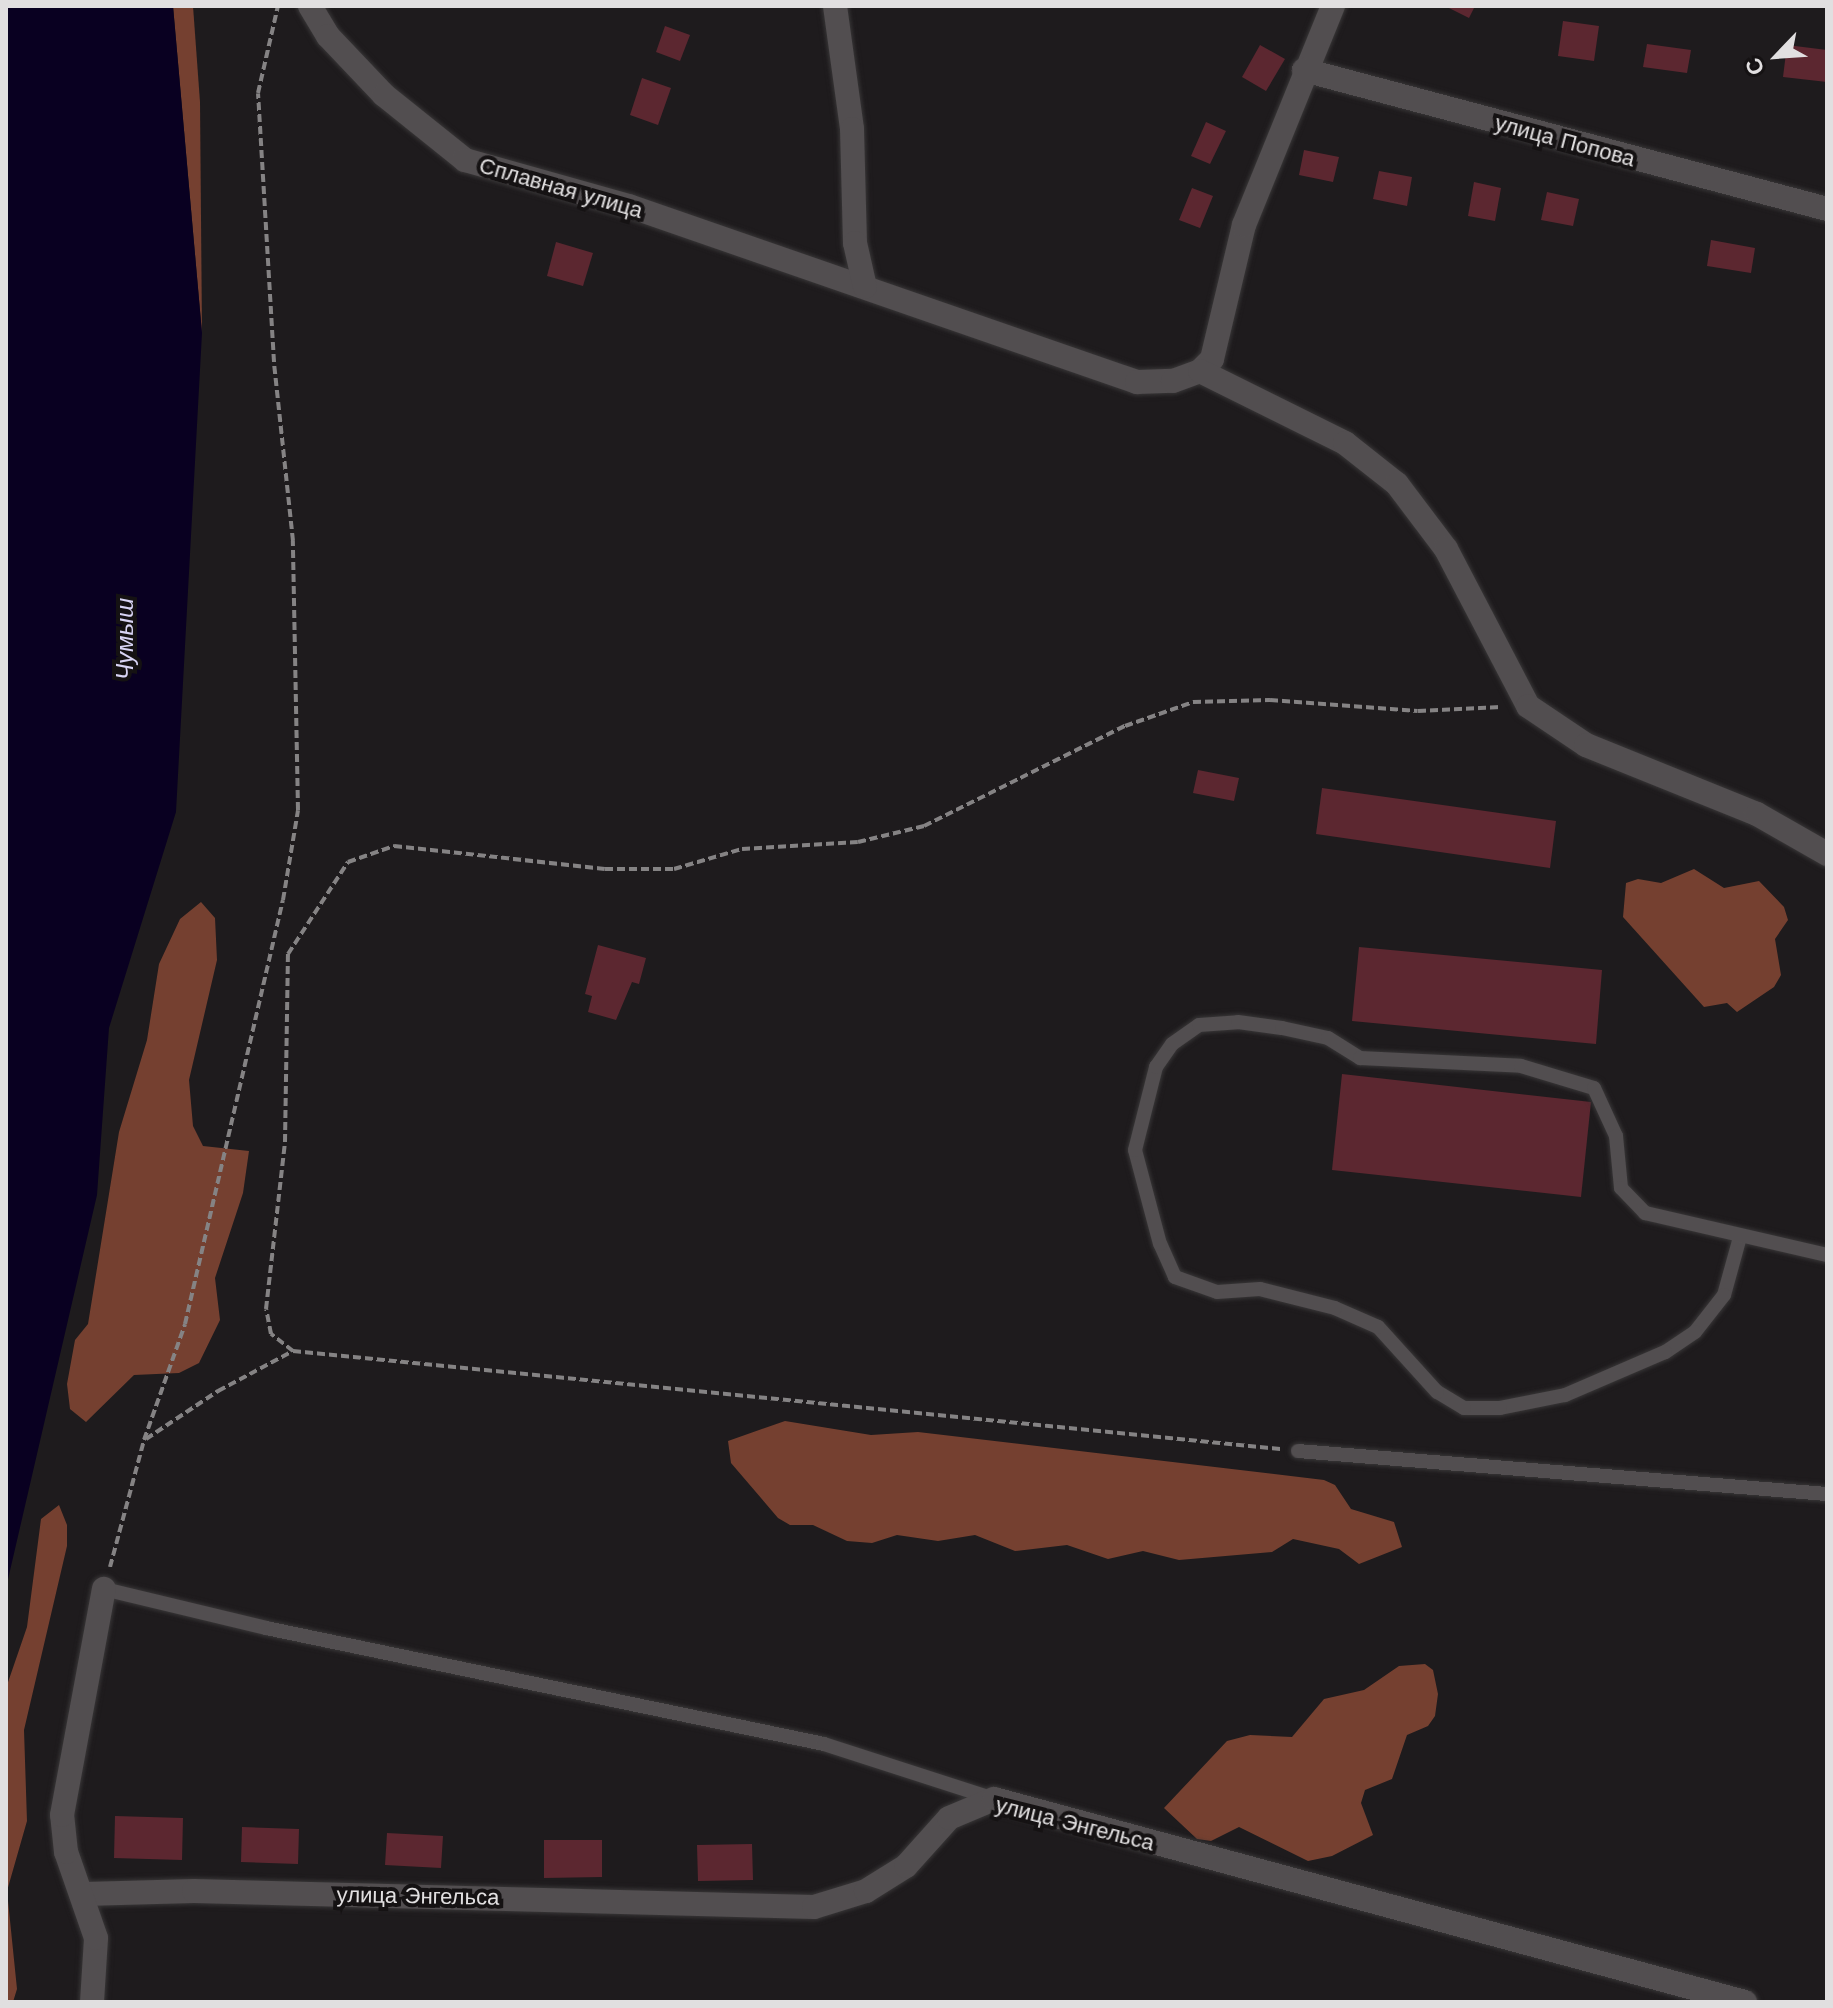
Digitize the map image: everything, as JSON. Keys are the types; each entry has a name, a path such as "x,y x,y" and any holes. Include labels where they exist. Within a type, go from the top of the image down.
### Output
{"street":[{"name":"Сплавная улица","path":"310,6 328,36 384,95 465,160 629,206 1137,382 1173,381 1200,371"},
{"path":"835,6 852,129 855,243 865,287"},
{"path":"1333,6 1304,70 1244,225 1212,359 1200,371 1345,443 1397,484 1446,549 1528,706 1586,745 1757,814 1827,854"},
{"name":"улица Попова","path":"1304,70 1827,209"},
{"path":"92,2002 96,1938 84,1894 72,1874 62,1815 104,1589"},
{"name":"улица Энгельса","path":"84,1894 209,1892 814,1907 866,1891 906,1866 949,1818 994,1799 1745,2002"}],"lane":[{"path":"1740,1237 1724,1295 1695,1332 1665,1352 1565,1395 1500,1408 1464,1408 1437,1392 1378,1327 1335,1308 1260,1289 1217,1292 1175,1277 1160,1244 1135,1150 1156,1067 1172,1044 1199,1025 1238,1022 1282,1028 1328,1038 1360,1058 1521,1066 1594,1088 1616,1136 1621,1188 1645,1213 1827,1255"},
{"path":"1298,1451 1827,1494"},
{"path":"104,1589 266,1628 824,1744 994,1799"}],"path":[{"path":"104,1589 144,1440 185,1324 283,900 298,810 300,709 293,541 274,362 258,93 278,6"},
{"path":"1298,1451 293,1351 271,1334 266,1309 285,1142 288,954 348,862 394,846 605,869 674,869 742,849 858,842 924,826 1125,726 1193,702 1270,700 1418,711 1528,706"},
{"path":"144,1440 218,1391 293,1351"}],"shaded area":[{"path":"173,6 193,6 200,102 202,333"},
{"path":"1694,869 1724,888 1759,881 1784,907 1788,920 1775,939 1781,975 1774,987 1737,1012 1727,1003 1704,1007 1623,917 1626,883 1638,879 1661,883"},
{"path":"201,902 215,918 217,960 189,1080 193,1126 203,1146 249,1151 243,1193 215,1278 220,1320 199,1363 179,1373 134,1375 86,1422 70,1409 67,1384 75,1340 88,1324 119,1132 147,1040 159,964 180,919"},
{"path":"785,1421 871,1435 918,1432 1324,1480 1335,1485 1351,1509 1394,1522 1402,1547 1359,1564 1339,1549 1293,1539 1272,1552 1179,1560 1143,1551 1108,1559 1067,1545 1015,1551 975,1535 938,1541 897,1535 872,1543 847,1541 813,1525 790,1525 778,1518 731,1463 728,1441"},
{"path":"59,1505 67,1525 67,1546 24,1730 27,1821 7,1891 17,1989 13,2002 6,2002 6,1688 27,1627 41,1519"},
{"path":"1425,1664 1433,1670 1438,1694 1435,1716 1428,1726 1407,1735 1392,1779 1365,1790 1361,1803 1373,1835 1332,1856 1308,1861 1239,1827 1211,1841 1197,1839 1164,1808 1227,1741 1250,1735 1292,1737 1324,1699 1364,1690 1399,1666"}],"water":[{"name":"Чумыш","path":"6,6 173,6 202,333 176,812 109,1028 97,1195 6,1588"}],"building":[{"path":"1445,6 1475,6 1469,18"},
{"path":"1563,21 1599,26 1594,61 1558,56"},
{"path":"665,26 690,35 680,61 656,52"},
{"path":"1647,44 1691,50 1687,73 1643,67"},
{"path":"1260,45 1285,59 1266,91 1242,77"},
{"path":"1787,45 1827,50 1827,82 1783,77"},
{"path":"642,78 671,88 658,125 630,115"},
{"path":"1206,122 1226,131 1210,164 1191,156"},
{"path":"1304,150 1339,157 1333,182 1299,175"},
{"path":"1379,171 1412,177 1407,206 1373,199"},
{"path":"1474,182 1501,188 1495,221 1468,216"},
{"path":"1192,188 1213,196 1200,228 1179,220"},
{"path":"1547,192 1579,199 1573,226 1541,220"},
{"path":"1711,240 1755,248 1751,273 1707,266"},
{"path":"556,242 593,253 583,286 547,276"},
{"path":"1198,770 1239,778 1234,801 1193,793"},
{"path":"1322,788 1556,821 1550,868 1316,834"},
{"path":"598,945 646,958 639,984 632,982 616,1020 588,1012 592,996 585,994"},
{"path":"1359,947 1602,970 1596,1044 1352,1021"},
{"path":"1342,1074 1591,1102 1581,1197 1332,1170"},
{"path":"115,1816 183,1818 182,1860 114,1858"},
{"path":"242,1827 299,1829 298,1864 241,1862"},
{"path":"387,1833 443,1836 441,1868 385,1865"},
{"path":"544,1840 602,1840 602,1877 544,1878"},
{"path":"752,1844 753,1880 698,1881 697,1845"}]}
